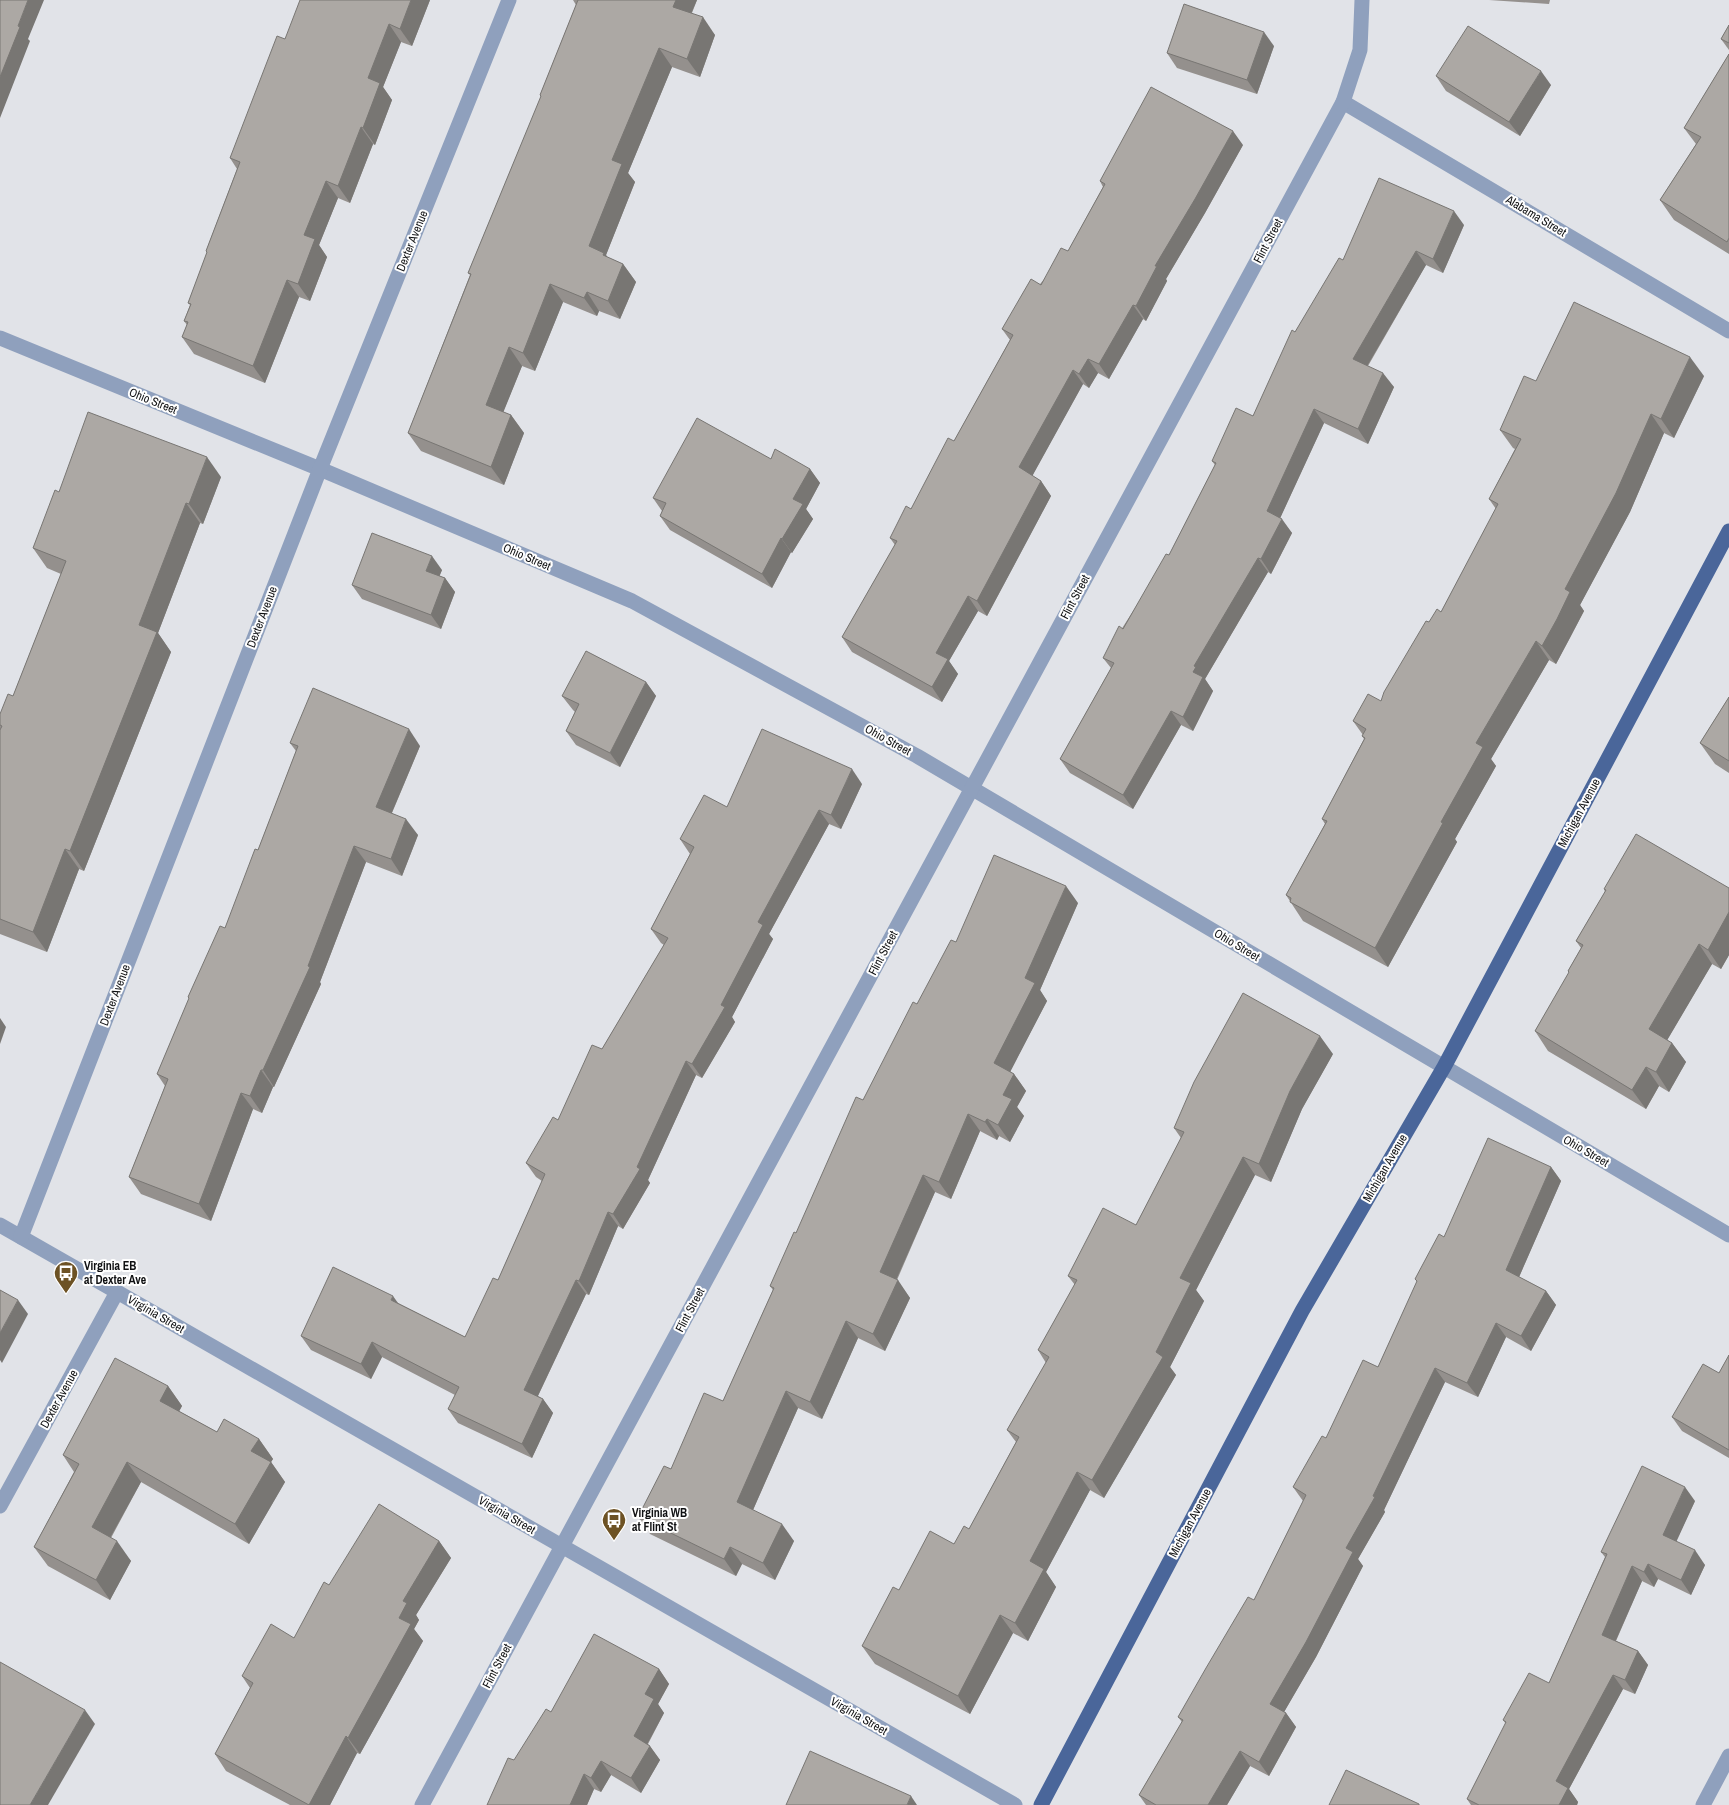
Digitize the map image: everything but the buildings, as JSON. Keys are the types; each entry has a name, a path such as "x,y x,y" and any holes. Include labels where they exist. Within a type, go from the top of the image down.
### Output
{"main road":[{"name":"Michigan Avenue","path":"1041,1805 1302,1311 1444,1066 1729,531"}],"street":[{"name":"Dexter Avenue","path":"21,1237 320,469 509,0"},
{"name":"Flint Street","path":"422,1805 1343,102 1360,50 1362,0"},
{"name":"Alabama Street","path":"1343,102 1729,330"},
{"name":"Ohio Street","path":"0,338 320,469 632,601 917,756 1729,1235"},
{"name":"Virginia Street","path":"0,1225 1014,1805"},
{"name":"Dexter Avenue","path":"0,1506 117,1292"},
{"path":"1703,1805 1729,1756"}],"place":[{"name":"Virginia EB at Dexter Ave","path":"66,1294"},
{"name":"Virginia WB at Flint St","path":"614,1541"}]}
